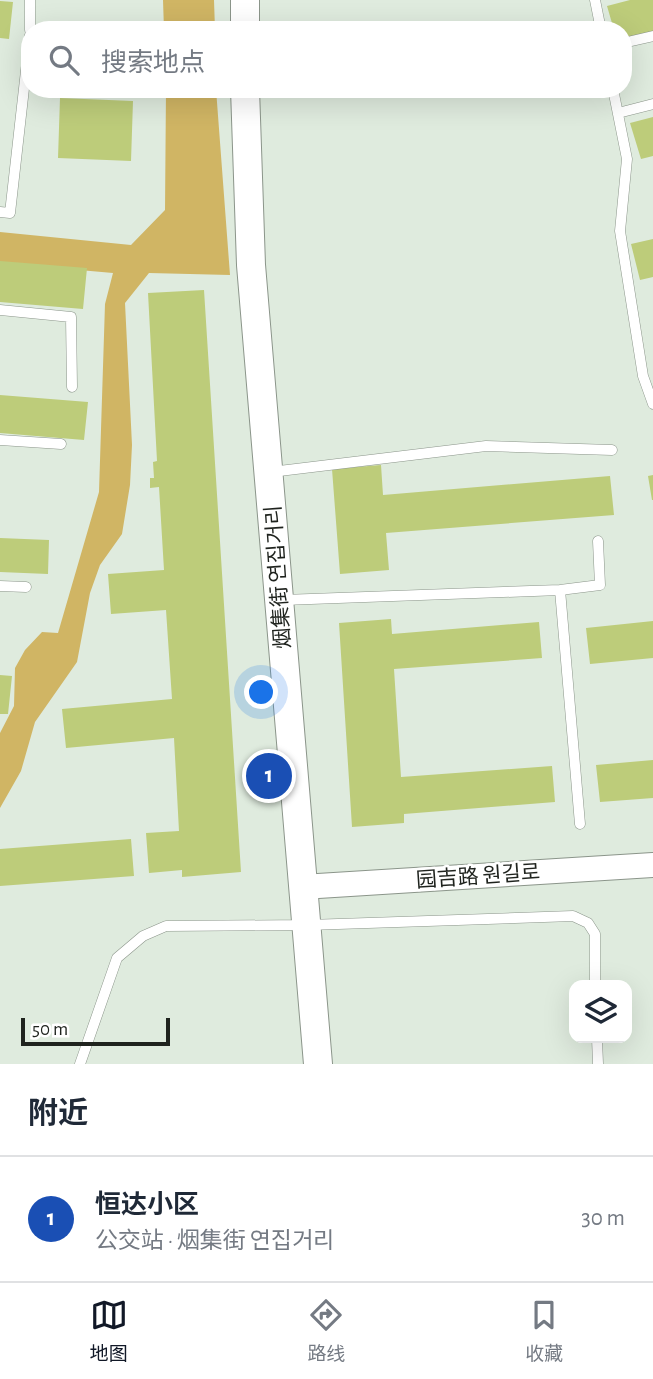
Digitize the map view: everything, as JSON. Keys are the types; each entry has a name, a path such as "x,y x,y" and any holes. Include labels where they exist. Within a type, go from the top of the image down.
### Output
{"main road":[{"path":"245,0 245,21"},
{"name":"烟集街 연집거리","path":"245,98 251,265 271,472 279,600 318,1064"}],"street":[{"name":"园吉路 원길로","path":"302,887 653,865"}],"lane":[{"path":"30,0 30,21"},
{"path":"596,0 600,21"},
{"path":"632,41 653,36"},
{"path":"0,212 10,213 23,98"},
{"path":"615,98 627,159 620,231 643,376 653,404"},
{"path":"618,113 653,104"},
{"path":"0,310 71,317 72,387"},
{"path":"0,440 61,444"},
{"path":"271,472 486,446 612,450"},
{"path":"279,600 560,590 600,585 598,541"},
{"path":"0,586 26,587"},
{"path":"560,590 580,824"},
{"path":"80,1064 117,958 143,936 166,926 308,925 573,916 588,923 595,934 595,980"},
{"path":"597,1043 598,1064"}],"shaded area":[{"path":"163,0 214,0 215,21 164,21"},
{"path":"166,98 217,98 230,275 149,273 125,303 132,445 130,485 122,534 100,565 90,593 77,662 35,722 21,771 0,808 0,733 14,706 15,668 25,650 42,632 58,633 99,492 105,304 113,273 0,263 0,232 131,245 165,210"}],"building":[{"path":"630,0 653,0 653,32 632,38 632,21 611,21 607,6"},
{"path":"0,1 13,2 9,39 0,38"},
{"path":"60,98 133,101 131,161 58,158"},
{"path":"653,117 653,156 641,159 630,123"},
{"path":"653,239 653,277 640,280 631,244"},
{"path":"0,261 87,268 83,309 0,302"},
{"path":"204,290 241,872 182,877 182,870 149,873 146,833 179,831 174,738 66,748 62,709 172,699 166,610 111,614 108,574 164,570 159,487 150,488 150,478 154,478 153,462 157,461 148,293"},
{"path":"0,395 88,402 84,440 0,433"},
{"path":"381,465 383,495 610,476 614,515 386,533 389,570 340,574 332,469"},
{"path":"653,475 653,500 652,500 648,476"},
{"path":"0,538 49,540 48,574 0,572"},
{"path":"391,619 392,634 539,622 542,658 394,669 401,777 552,766 555,802 404,814 404,823 352,827 339,623"},
{"path":"653,621 653,658 590,664 586,628"},
{"path":"0,675 12,676 8,714 0,714"},
{"path":"653,760 653,798 600,802 596,765"},
{"path":"131,839 134,876 0,886 0,849"}],"place":[{"name":"恒达小区","path":"269,776"}]}
